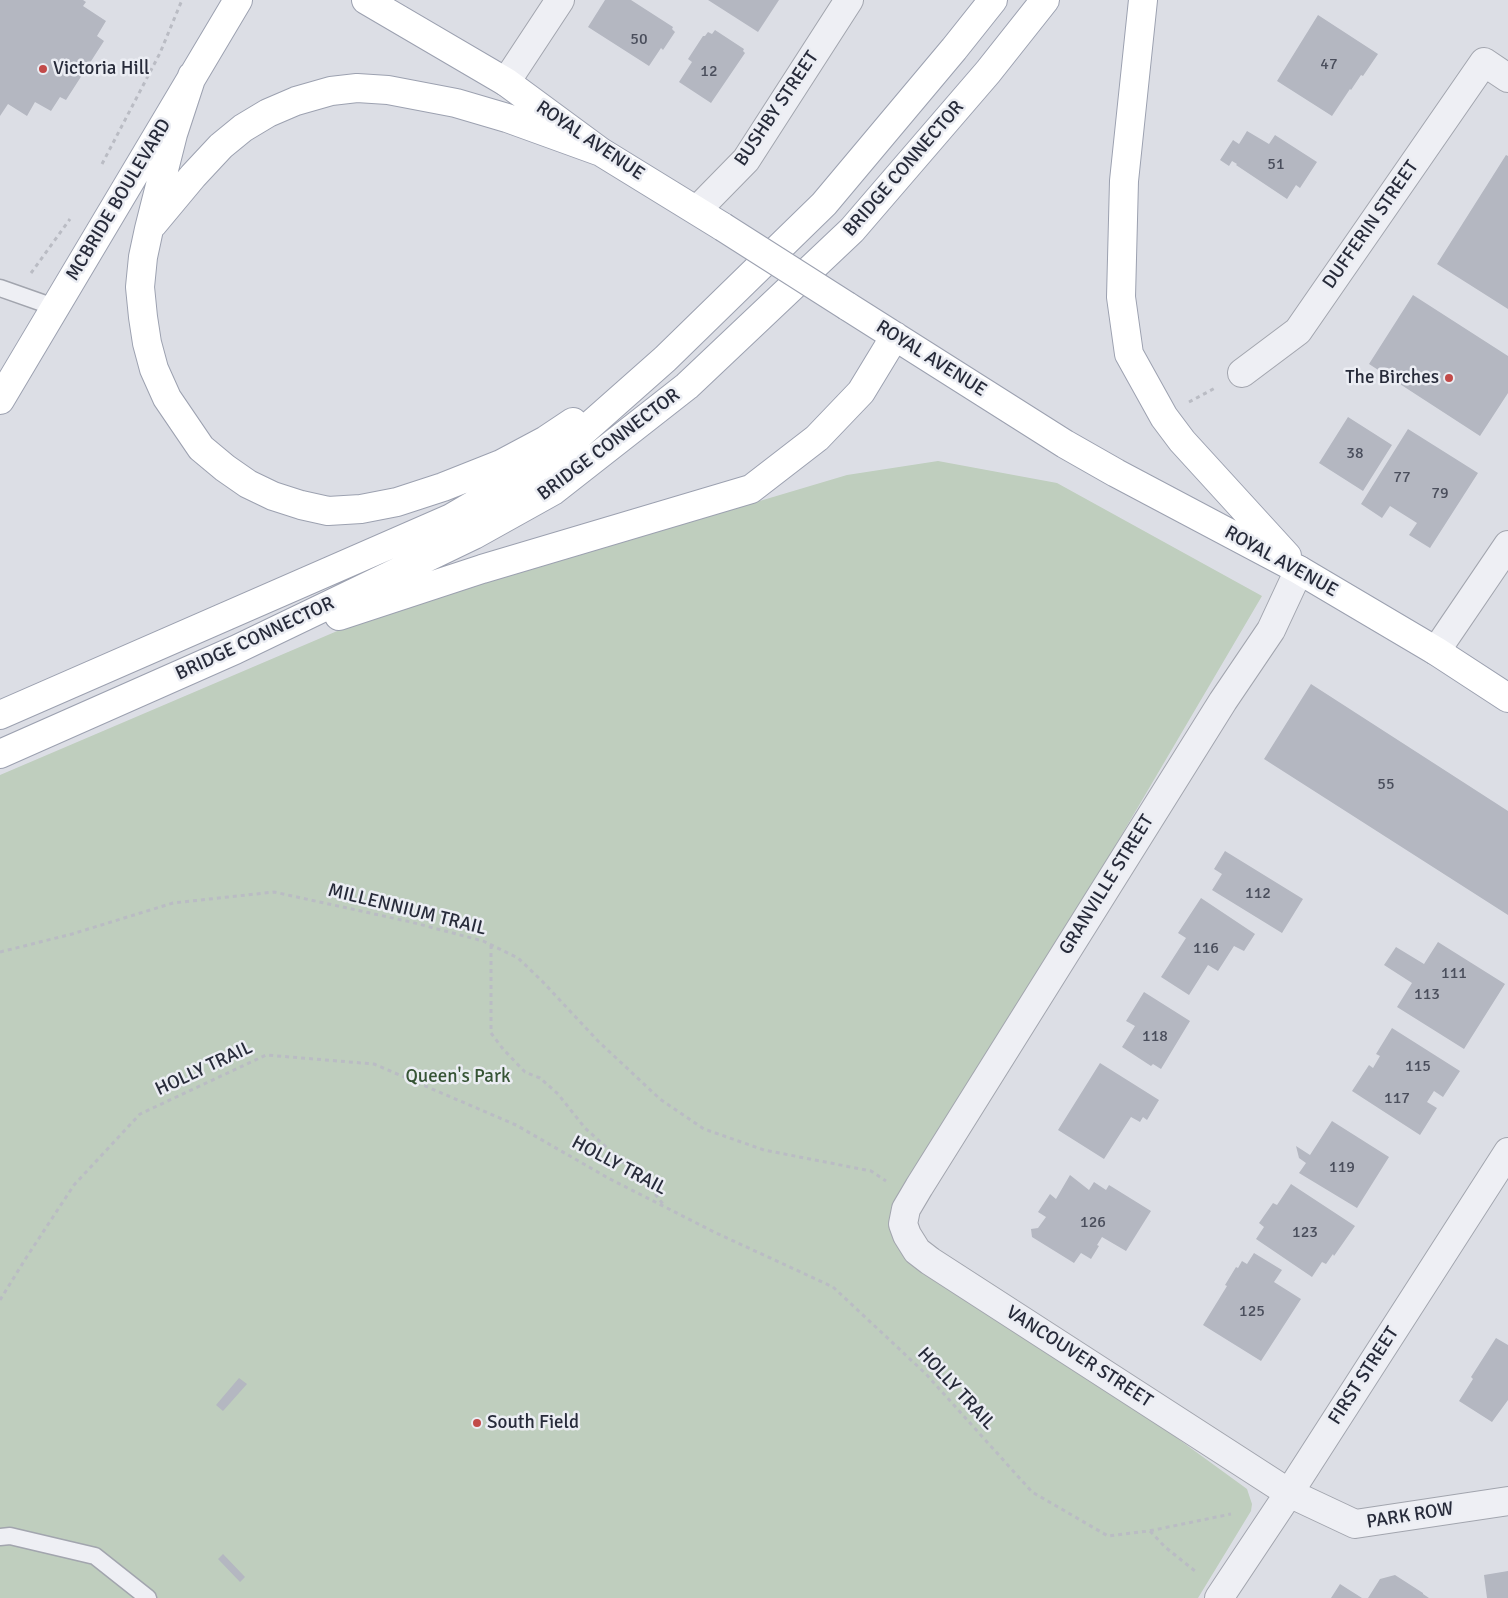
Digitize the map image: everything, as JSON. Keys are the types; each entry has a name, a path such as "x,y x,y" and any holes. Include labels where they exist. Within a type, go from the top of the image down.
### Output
{"main road":[{"name":"MCBRIDE BOULEVARD","path":"0,400 238,0"},
{"name":"ROYAL AVENUE","path":"366,0 506,82 601,152 698,210 1065,444 1300,570 1508,698"},
{"name":"BRIDGE CONNECTOR","path":"0,715 451,518 552,459 665,359 824,204 993,0"},
{"name":"BRIDGE CONNECTOR","path":"0,754 235,650 474,535 553,491 687,386 852,230 988,72 1045,0"},
{"path":"1143,0 1124,181 1121,297 1129,354 1164,417 1182,442 1300,570"},
{"path":"192,76 173,134 143,257 140,287 143,317 154,369 167,398 201,448 248,484 273,496 328,511 361,509 397,502 443,487 501,464 546,440 665,359"},
{"path":"149,229 221,146 243,128 268,113 296,101 331,91 357,88 388,90 440,99 507,118 601,152"},
{"path":"235,650 482,569 751,488 817,438 861,392 895,336"}],"street":[{"path":"506,82 560,0"},
{"name":"BUSHBY STREET","path":"698,210 746,160 849,0"},
{"name":"DUFFERIN STREET","path":"1242,373 1298,331 1484,62 1508,78"},
{"path":"1436,652 1508,545"},
{"name":"GRANVILLE STREET","path":"912,1199 1223,700 1271,630 1300,570"},
{"name":"FIRST STREET","path":"1219,1598 1289,1493 1508,1152"},
{"name":"VANCOUVER STREET","path":"912,1199 906,1209 903,1224 917,1251 1289,1493"},
{"name":"PARK ROW","path":"1289,1493 1355,1524 1508,1500"}],"lane":[{"path":"0,288 54,307"},
{"path":"0,1537 10,1536 95,1556 148,1598"}],"path":[{"path":"102,164 160,53 182,0"},
{"path":"30,274 73,214"},
{"name":"MILLENNIUM TRAIL","path":"0,952 72,934 173,903 274,892 411,922 482,941 518,958 598,1041 660,1099 704,1128 764,1150 871,1171 912,1199"},
{"path":"491,945 491,1033 525,1072 540,1078 558,1094 586,1128 648,1185 665,1207"},
{"name":"HOLLY TRAIL","path":"0,1300 74,1185 140,1114 266,1055 374,1064 516,1125 608,1178 714,1232 833,1287 926,1374 1032,1492 1108,1536 1149,1531 1231,1514"},
{"path":"1149,1531 1165,1547 1195,1570"}],"green space":[{"name":"Queen's Park","path":"938,461 1057,483 1262,596 890,1229 1247,1489 1252,1504 1251,1511 1198,1598 0,1598 0,775 370,617 847,475"}],"building":[{"name":"Victoria Hill","path":"0,0 83,0 86,2 83,6 106,21 97,36 104,41 66,100 60,97 51,111 35,102 27,116 8,104 0,116"},
{"path":"605,0 631,0 673,27 672,29 675,32 649,66 588,27"},
{"path":"708,0 779,0 758,32"},
{"path":"1318,15 1378,54 1363,76 1361,75 1350,89 1332,116 1277,81"},
{"path":"715,30 744,49 745,53 711,103 679,82 692,62 688,59 703,36 708,32 712,34"},
{"path":"1247,131 1269,144 1275,135 1317,162 1300,188 1296,185 1287,199 1232,161 1229,166 1220,160 1233,140 1239,144"},
{"path":"1506,155 1508,156 1508,309 1437,264"},
{"name":"The Birches","path":"1413,295 1508,356 1508,393 1480,436 1369,364"},
{"path":"1348,417 1392,445 1363,491 1319,463"},
{"path":"1408,429 1478,473 1430,548 1409,535 1417,523 1390,506 1382,518 1361,504"},
{"path":"1311,684 1508,811 1508,915 1264,759"},
{"path":"1225,851 1303,899 1282,933 1212,890 1222,874 1214,869"},
{"path":"1201,898 1255,934 1244,951 1234,946 1218,971 1208,965 1189,995 1161,977 1186,938 1178,933"},
{"path":"1438,942 1505,984 1464,1049 1397,1007 1412,983 1384,965 1396,947 1424,964"},
{"path":"1144,992 1190,1021 1161,1069 1153,1064 1151,1066 1122,1047 1135,1026 1126,1021"},
{"path":"1392,1028 1460,1071 1443,1097 1434,1091 1427,1102 1437,1108 1420,1135 1352,1091 1369,1065 1373,1068 1380,1056 1376,1054"},
{"path":"1100,1063 1159,1100 1147,1120 1143,1117 1140,1122 1131,1117 1104,1159 1058,1130"},
{"path":"1332,1121 1389,1157 1357,1208 1299,1173 1306,1163 1299,1158 1296,1146 1310,1155"},
{"path":"1070,1175 1089,1190 1094,1182 1106,1190 1109,1185 1151,1211 1126,1251 1102,1237 1091,1259 1081,1253 1074,1263 1032,1237 1031,1229 1038,1228 1046,1217 1038,1212 1050,1194 1056,1199"},
{"path":"1291,1184 1355,1226 1334,1256 1333,1254 1326,1264 1322,1262 1312,1277 1256,1239 1264,1227 1259,1223 1273,1203 1277,1205"},
{"path":"1254,1253 1282,1270 1274,1282 1301,1299 1261,1361 1203,1325 1227,1286 1225,1285 1236,1267 1238,1268 1242,1261 1247,1264"},
{"path":"1496,1338 1508,1345 1508,1400 1492,1422 1459,1401 1473,1379 1471,1377"},
{"path":"239,1378 247,1384 223,1411 216,1405"},
{"path":"223,1554 245,1577 240,1582 218,1559"},
{"path":"1508,1571 1508,1598 1487,1598 1484,1575"},
{"path":"1395,1575 1429,1598 1368,1598 1380,1579"},
{"path":"1340,1584 1362,1598 1331,1598"}],"place":[{"name":"Victoria Hill","path":"43,69"},
{"name":"The Birches","path":"1449,378"},
{"name":"South Field","path":"477,1423"}]}
